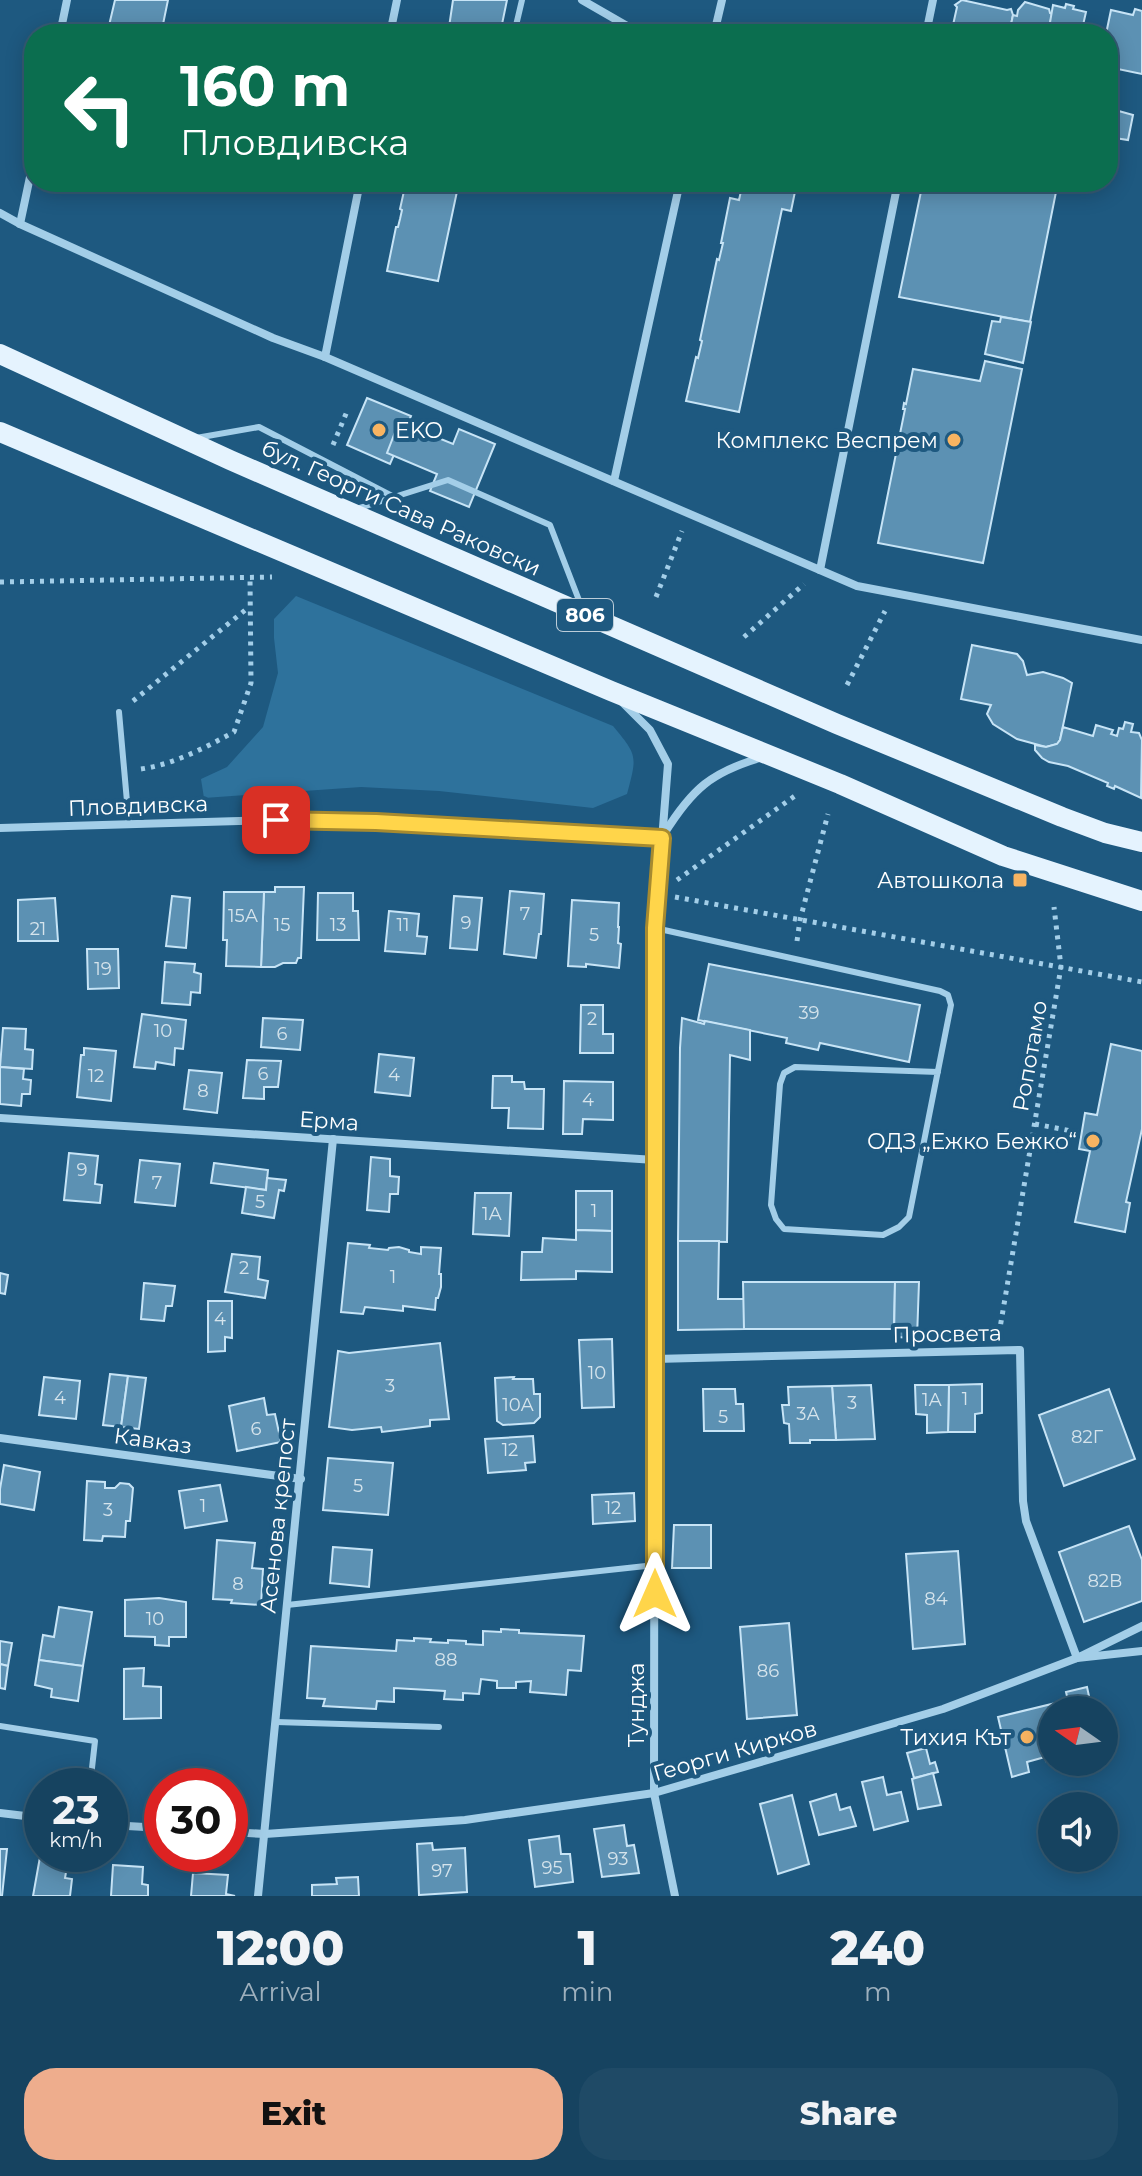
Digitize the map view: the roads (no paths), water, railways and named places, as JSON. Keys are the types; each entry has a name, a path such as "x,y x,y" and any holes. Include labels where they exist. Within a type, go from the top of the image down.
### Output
{"main road":[{"path":"0,338 36,369"},
{"name":"бул. Георги Сава Раковски","path":"0,354 348,512 837,724 1062,817 1105,833 1142,842"},
{"path":"0,432 1003,856 1142,901"}],"street":[{"path":"62,24 67,0"},
{"path":"392,24 397,0"},
{"path":"582,0 624,24"},
{"path":"716,24 722,0"},
{"path":"928,24 933,0"},
{"path":"20,224 27,192"},
{"path":"325,357 358,192"},
{"path":"614,481 678,192"},
{"path":"820,570 896,192"},
{"path":"0,213 273,338 325,357 857,586 1142,640"},
{"path":"611,691 650,730 668,764 662,838"},
{"name":"Тунджа","path":"675,1896 654,1793 657,894 662,838 681,807 702,785 738,765 770,755"},
{"name":"Пловдивска","path":"0,828 276,820 352,821 662,838"},
{"name":"Ерма","path":"0,1118 655,1160"},
{"name":"Асенова крепост","path":"258,1896 333,1139"},
{"name":"Просвета","path":"655,1359 1020,1350 1026,1521 1077,1658"},
{"name":"Кавказ","path":"0,1438 301,1479"},
{"path":"1077,1658 1142,1626"},
{"name":"Георги Кирков","path":"248,1833 465,1820 654,1793 943,1709 1077,1658 1142,1651"},
{"path":"0,1813 24,1816"}],"lane":[{"path":"516,24 522,0"},
{"path":"186,440 259,427 394,497"},
{"path":"348,512 448,480 550,525 585,615"},
{"path":"119,712 129,824"},
{"path":"655,928 948,995 951,1005 938,1072 909,1217 899,1227 883,1235 784,1229 771,1205 780,1084 784,1073 795,1067 938,1072"},
{"path":"287,1605 655,1565"},
{"path":"276,1722 439,1727"},
{"path":"0,1726 95,1741 92,1768"}],"place":[{"name":"EKO","path":"379,430"},
{"name":"Комплекс Веспрем","path":"954,440"},
{"name":"Автошкола","path":"1020,880"},
{"name":"ОДЗ „Ежко Бежко“","path":"1093,1141"},
{"name":"Тихия Кът","path":"1027,1737"}]}
